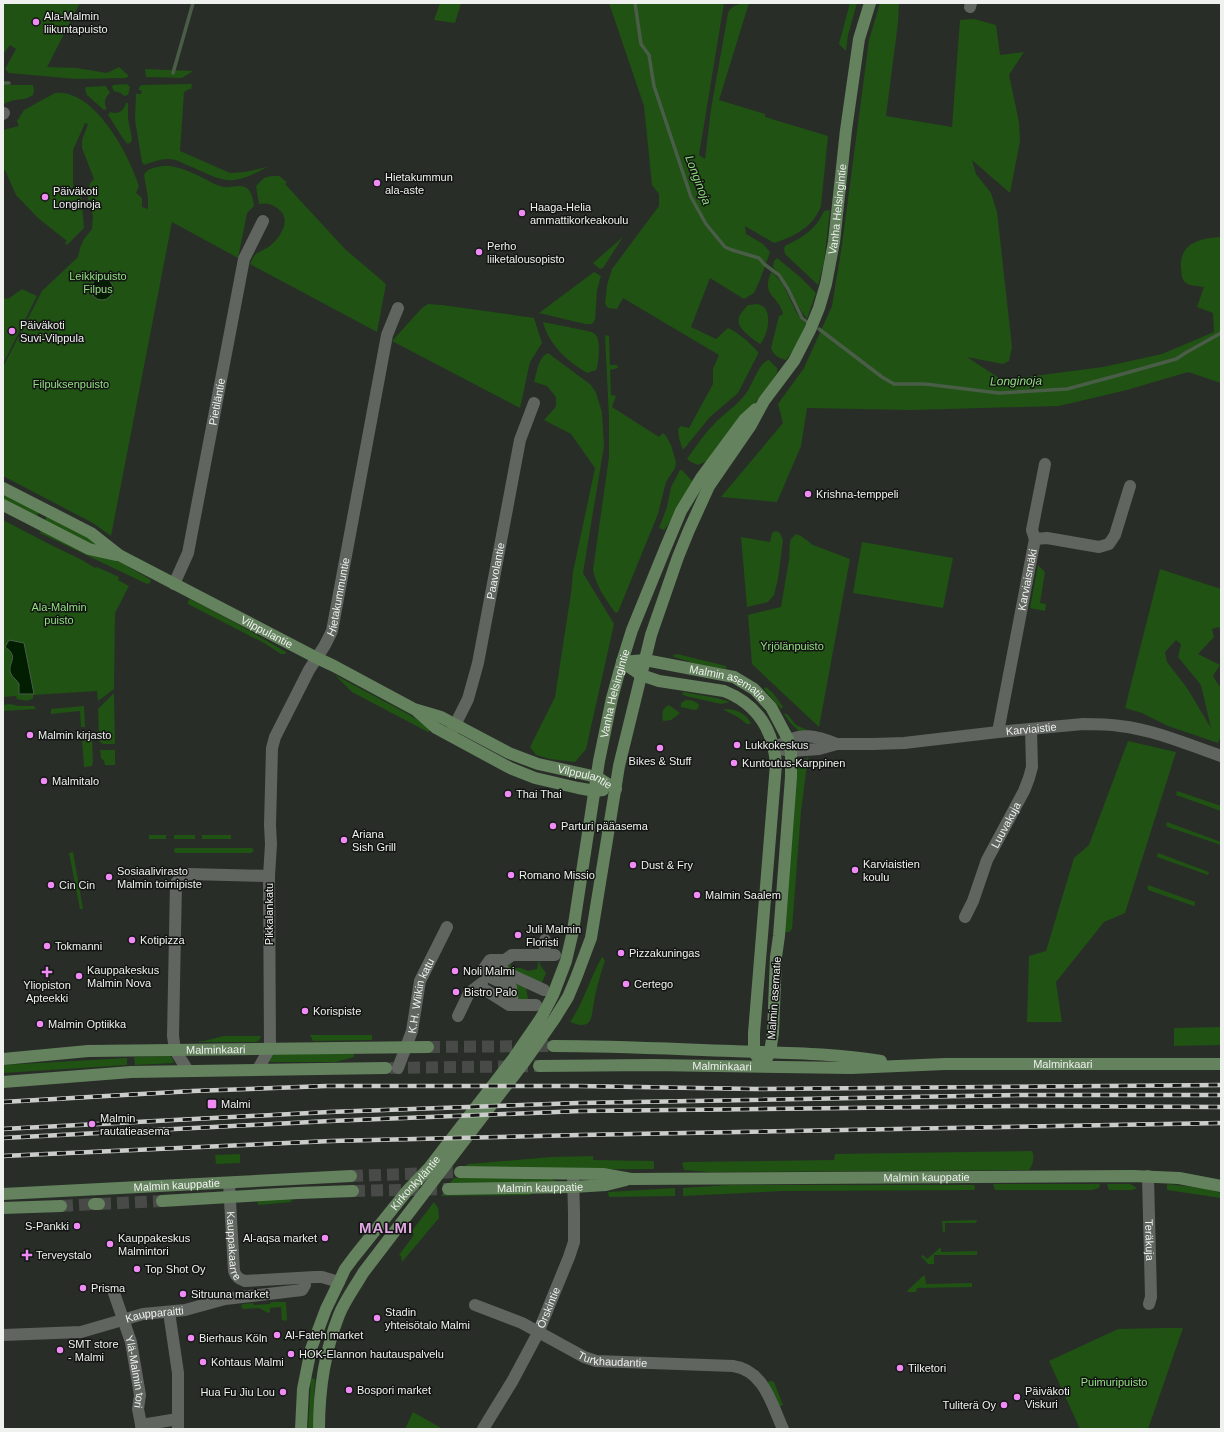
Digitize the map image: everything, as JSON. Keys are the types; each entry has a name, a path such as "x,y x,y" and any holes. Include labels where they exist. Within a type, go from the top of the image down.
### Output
{"main road":[{"name":"Vanha Helsingintie","path":"555,1018 568,997 591,938 619,766 654,628 677,560 709,486 751,425 764,401 794,361 810,330 819,308 826,284 834,242 846,130 859,39 870,3"},
{"name":"Vanha Helsingintie","path":"541,1018 553,995 566,961 573,931 597,777 612,698 632,630 681,511 701,478 744,420 764,401"},
{"name":"Vilppulantie","path":"3,488 91,533 119,555 414,709 441,717 509,753 538,764 597,777 616,789"},
{"name":"Vilppulantie","path":"3,505 89,549 119,555"},
{"name":"Malmin asematie","path":"622,662 645,660 734,677 754,688 771,706 788,739 791,751 791,777 776,957 772,1025 773,1033 770,1052 762,1066"},
{"name":"Malmin asematie","path":"622,662 641,675 659,681 724,691 734,695 749,705 764,722 775,748 776,764 754,1033 754,1052 762,1066"},
{"name":"Vilppulantie","path":"414,709 436,728 449,736 510,768 535,778 595,791 616,789"},
{"name":"Kirkonkyläntie","path":"301,1429 303,1389 311,1349 326,1309 339,1282 354,1257 407,1190 429,1168 513,1059 541,1018"},
{"name":"Kirkonkyläntie","path":"319,1429 322,1371 339,1314 363,1273 525,1061 555,1018"},
{"name":"Malminkaari","path":"3,1059 88,1051 428,1046"},
{"name":"Malminkaari","path":"553,1046 594,1046 853,1056 904,1065"},
{"name":"Malminkaari","path":"539,1066 652,1065 851,1068 904,1065 1221,1064"},
{"name":"Malminkaari","path":"3,1082 131,1072 392,1068"},
{"name":"Malmin kauppatie","path":"460,1172 603,1174 631,1179 1148,1176 1179,1178 1221,1186"},
{"name":"Malmin kauppatie","path":"3,1194 351,1176"},
{"name":"Malmin kauppatie","path":"448,1189 573,1187 606,1185 631,1179"},
{"name":"Malmin kauppatie","path":"162,1201 353,1191"},
{"path":"3,1208 61,1206"}],"street":[{"name":"Pietiläntie","path":"174,584 188,553 244,259 263,221"},
{"name":"Hietakummuntie","path":"268,876 272,844 270,825 272,748 275,737 332,630 387,335 398,308"},
{"name":"Paavolantie","path":"449,736 456,725 468,699 478,663 520,440 534,403"},
{"path":"1035,539 1032,530 1045,464"},
{"name":"Karviaismäki","path":"998,732 1035,539 1046,538 1099,547 1109,544 1116,535 1130,486"},
{"name":"Karviaistie","path":"775,748 791,751 819,749 838,744 894,743 1083,724 1121,726 1159,735 1221,756"},
{"name":"Luuvakuja","path":"965,917 973,901 987,860 1024,792 1029,778 1032,767 1031,729"},
{"name":"Karviaistie","path":"775,748 788,739 806,736 819,737 838,744"},
{"name":"Pikkalankatu","path":"188,1071 175,1050 173,1036 176,883 179,879 189,874 268,876 270,1048"},
{"name":"K.H. Wiikin katu","path":"392,1068 406,1047 412,1031 420,981 447,927"},
{"path":"458,1016 469,993 512,955 550,955 545,940"},
{"path":"490,974 505,972 544,990"},
{"path":"490,974 509,1006 536,1005"},
{"path":"490,974 511,987 513,1006"},
{"path":"258,1069 270,1048"},
{"name":"Örskintie","path":"483,1429 513,1380 538,1333 569,1257 574,1242 573,1174"},
{"name":"Teräkuja","path":"1148,1176 1151,1297 1149,1304"},
{"name":"Kauppakaarre","path":"228,1182 235,1276 245,1281 322,1277 339,1282"},
{"name":"Kaupparaitti","path":"3,1335 81,1332 143,1314 185,1310 225,1299 302,1290 305,1285"},
{"name":"Ylä-Malmin tori","path":"114,1293 132,1342 140,1395 138,1409 142,1427"},
{"name":"Turkhaudantie","path":"475,1305 522,1323 584,1357 596,1360 733,1366 748,1370 758,1378 764,1386 783,1429"},
{"path":"142,1427 178,1424 183,1374 169,1312"}],"green space":[{"name":"Ala-Malmin liikuntapuisto","path":"3,3 80,3 47,67 77,68 107,73 119,67 128,75 128,77 76,79 9,73 5,69 16,49 10,45 3,53"},
{"path":"440,3 461,3 455,23 434,20"},
{"path":"609,3 724,3 699,155 705,159 711,109 728,13 734,6 743,3 749,3 719,100 765,114 765,117 828,136 821,206 814,219 796,234 774,243 745,226 746,234 763,244 770,252 754,293 744,299 710,278 691,327 716,339 728,328 744,338 758,352 758,354 738,393 710,417 683,450 678,429 681,426 689,428 713,384 713,369 719,355 623,298 617,309 608,308 605,304 607,285 612,269 659,206 659,194 652,185 644,106"},
{"path":"850,3 857,3 848,35 846,51 839,44"},
{"path":"880,3 899,3 898,23 886,116 952,127 960,20 974,19 996,25 1000,55 1024,52 1009,75 1019,122 1020,141 1010,193 972,160 976,174 991,193 997,212 1012,347 1009,361 1003,364 967,357 1002,380 1103,367 1162,354 1214,332 1213,313 1197,307 1204,287 1190,285 1184,281 1182,278 1181,260 1183,253 1192,244 1206,239 1221,237 1221,383 1188,372 1127,390 1059,406 911,410 807,408 801,446 777,502 721,497 783,423 778,404 804,368 832,306 842,245 869,40"},
{"path":"145,69 193,71 182,78 146,77"},
{"path":"127,84 130,87 128,95 124,96 121,93 114,91 112,87 113,85"},
{"path":"192,84 191,89 184,92 180,151 230,173 245,172 267,167 246,177 237,180 230,180 213,176 171,159 159,160 144,165 142,162 135,120 136,94 141,94 142,91 139,90 139,87 142,85"},
{"path":"3,85 33,85 33,95 25,99 8,102 3,105"},
{"path":"106,86 110,93 105,100 107,109 104,110 87,95 85,89 86,87"},
{"path":"55,93 70,95 84,101 97,112 108,126 119,142 134,173 139,186 136,193 142,198 142,207 148,209 145,173 151,169 164,166 171,166 184,170 220,186 246,187 250,192 254,206 247,213 238,258 172,222 111,536 93,523 3,476 3,367 42,291 78,257 84,239 92,229 93,216 88,200 88,194 90,183 94,179 82,148 82,140 88,124 85,123 73,150 73,190 81,194 84,228 67,245 65,243 67,241 38,218 16,195 5,170 3,171 3,130 19,126 17,121 24,110"},
{"path":"126,103 128,103 128,119 132,139 128,144 108,115 110,112 120,112"},
{"path":"279,176 287,182 285,184 345,249 386,284 377,332 250,264 255,255 274,242 284,226 284,215 280,210 270,204 259,204 256,186 264,178"},
{"path":"830,210 824,262 818,285 785,254 784,249 785,246 803,236 813,228 821,218 824,211"},
{"path":"623,237 603,268 600,269 593,263"},
{"path":"777,258 800,277 816,293 807,319 802,313 783,279 773,267 774,261"},
{"path":"594,272 601,276 597,290 595,320 592,324 585,324 539,313"},
{"path":"771,272 782,284 796,312 806,324 797,345 786,360 777,356 771,348 779,316 783,314 781,307 769,291 768,280"},
{"name":"Päiväkoti Suvi-Vilppula","path":"22,289 37,296 3,364 3,298 8,299"},
{"path":"428,304 534,318 542,343 530,362 520,408 392,341 422,308"},
{"path":"758,304 765,308 768,318 765,337 760,344 744,332 739,324 740,315 748,305"},
{"path":"543,322 592,332 597,337 599,348 596,370 587,373 566,358 554,345"},
{"path":"605,335 609,336 610,365 617,365 618,368 610,370 611,395 616,396 612,407 659,437 663,433 671,445 676,462 675,468 666,482 658,514 618,612 616,613 601,592 593,570 609,457 609,417"},
{"path":"548,353 591,385 596,393 602,412 604,446 583,573 614,624 586,749 575,762 550,759 536,755 530,747 555,697 573,572 595,468 571,434 544,420 556,406 556,397 547,386 534,382 540,362"},
{"path":"769,360 777,368 777,373 763,393 707,461 698,465 687,459 712,426 744,396 759,369"},
{"path":"680,470 682,470 694,483 678,512 664,530 659,528 667,507 671,487"},
{"path":"3,491 40,510 36,518 3,500"},
{"path":"48,514 86,534 99,546 83,541 44,522"},
{"name":"Ala-Malmin puisto","path":"3,520 95,568 97,567 119,577 118,580 129,586 115,613 114,689 98,701 97,691 33,695 33,698 28,700 17,699 16,696 3,697"},
{"path":"41,528 88,552 120,562 151,580 150,583 147,584 40,533"},
{"path":"776,531 780,533 783,540 778,579 774,595 768,602 747,607 741,537 770,542 772,533"},
{"name":"Yrjölänpuisto","path":"796,534 813,545 850,559 819,727 752,664 748,615 781,607 789,560 790,542"},
{"path":"862,542 953,558 943,608 853,593"},
{"path":"1038,565 1045,572 1040,603 1046,604 1045,611 1030,608"},
{"path":"1160,569 1221,589 1221,631 1219,627 1212,629 1214,637 1198,654 1220,665 1213,676 1219,686 1221,684 1221,735 1218,743 1168,726 1142,713 1125,708","holes":["1176,640 1181,644 1178,657 1201,685 1211,728 1187,688 1167,662 1165,652"]},
{"path":"190,599 236,623 286,652 285,654 281,654 264,643 188,604"},
{"path":"677,654 726,666 726,669 693,663 672,656"},
{"path":"335,675 408,714 431,728 430,730 428,732 352,692"},
{"path":"766,687 773,693 783,707 781,709 764,689"},
{"path":"683,692 717,698 730,702 721,704 686,696 682,694"},
{"path":"114,693 115,744 103,744 99,741 98,709"},
{"path":"686,700 692,701 699,705 698,709 694,710 681,707 681,703"},
{"path":"10,704 18,706 34,706 36,709 3,711 3,705"},
{"path":"669,705 680,713 671,720 663,721 663,710"},
{"path":"84,706 85,727 81,727 80,711 51,714 51,709"},
{"path":"724,710 740,712 751,723 747,724 738,717"},
{"path":"784,714 787,714 796,725 807,730 808,734 794,727"},
{"path":"82,739 92,739 92,766 84,767"},
{"path":"1128,741 1176,752 1125,913 1104,922 1056,982 1062,1022 1027,1022 1029,956 1046,951 1074,858 1089,845"},
{"path":"100,750 115,750 115,765 105,765 101,758"},
{"path":"808,757 801,811 792,929 789,932 784,932 797,769 801,762"},
{"path":"1177,791 1221,806 1221,811 1176,795"},
{"path":"1167,822 1221,842 1221,845 1168,827 1166,826"},
{"path":"149,835 166,835 166,839 149,839"},
{"path":"174,835 195,835 195,839 174,839"},
{"path":"202,835 231,835 231,839 202,839"},
{"path":"252,848 254,851 251,853 176,853 174,852 174,849"},
{"path":"73,852 83,909 80,909 69,853"},
{"path":"1158,853 1209,872 1208,875 1157,857"},
{"path":"1148,885 1195,902 1195,905 1194,906 1148,890"},
{"path":"602,957 605,960 596,990 590,1020 584,1025 570,1022 579,1006"},
{"path":"539,959 540,965 546,973 541,985 504,965 510,964 513,968 521,968 528,971 537,969"},
{"path":"497,970 526,987 528,999 516,1000 493,976"},
{"path":"1221,1027 1221,1045 1174,1046 1174,1028"},
{"path":"310,1035 372,1035 372,1040 313,1041"},
{"path":"224,1036 261,1036 256,1042 199,1042"},
{"path":"275,1054 354,1054 354,1057 336,1062 269,1061"},
{"path":"170,1056 174,1063 135,1065 134,1057"},
{"path":"127,1058 127,1065 3,1073 3,1065"},
{"path":"1032,1151 1033,1161 1029,1170 710,1172 684,1170 682,1163 834,1160 835,1154"},
{"path":"240,1154 240,1163 216,1164 215,1155"},
{"path":"593,1156 593,1160 653,1161 654,1169 460,1170 468,1164 551,1157"},
{"path":"454,1178 549,1178 558,1182 448,1185"},
{"path":"993,1184 1100,1184 1099,1188 1092,1190 995,1190"},
{"path":"1107,1184 1130,1184 1137,1188 1132,1190 1109,1190"},
{"path":"1167,1184 1202,1188 1221,1193 1221,1198 1167,1190"},
{"path":"728,1185 974,1185 975,1188 974,1190 783,1191 683,1196 683,1188"},
{"path":"675,1188 675,1196 609,1197 608,1192"},
{"path":"531,1191 531,1195 441,1196 444,1192"},
{"path":"290,1199 292,1202 258,1205 257,1200"},
{"path":"434,1202 438,1208 439,1218 402,1262 401,1256 399,1255 414,1235 411,1232"},
{"path":"977,1220 976,1223 945,1223 945,1232 943,1232 942,1221"},
{"path":"941,1247 941,1252 977,1251 977,1255 934,1255 934,1264 928,1264 921,1256 923,1255 927,1259"},
{"path":"923,1276 925,1276 926,1284 972,1283 972,1287 917,1288 916,1292 907,1291"},
{"path":"271,1302 286,1302 286,1321 282,1320 281,1307 270,1308 270,1312 268,1313 259,1308 243,1309 241,1306 243,1304 253,1303 254,1305 270,1304"},
{"name":"Puimuripuisto","path":"1183,1328 1148,1429 1080,1429 1049,1361 1118,1329"},
{"path":"311,1378 315,1379 313,1429 308,1429"},
{"path":"767,1382 774,1382 783,1405 778,1407"},
{"path":"413,1412 443,1429 405,1429"}],"shaded area":[{"path":"102,278 110,281 113,289 110,297 102,300 94,297 91,289 94,281"},
{"path":"9,640 24,643 34,694 19,694 19,684 11,674 10,670 13,657 10,651 5,647"}],"waterway":[{"path":"173,73 193,3"},
{"name":"Longinoja","path":"635,3 641,44 649,55 654,86 691,197 706,224 725,247 759,258 764,264 779,275 788,289 802,318 807,322"},
{"path":"3,83 9,83"},
{"name":"Longinoja","path":"819,329 882,377 894,384 925,384 999,393 1067,389 1119,375 1176,359 1221,333"}],"tunnel":[{"path":"428,1047 553,1046"},
{"path":"390,1068 539,1066"},
{"path":"351,1176 460,1172"},
{"path":"353,1191 448,1189"},
{"path":"99,1204 162,1201"},
{"path":"61,1206 94,1204"}],"railway":[{"path":"3,1102 193,1091 326,1086 579,1086 755,1089 1221,1085"},
{"path":"3,1129 329,1112 579,1103 1020,1095 1221,1095"},
{"path":"3,1138 330,1121 580,1111 1020,1106 1221,1107"},
{"path":"3,1156 331,1141 1221,1123"}],"place":[{"name":"Ala-Malmin liikuntapuisto","path":"36,22"},
{"name":"Hietakummun ala-aste","path":"377,183"},
{"name":"Päiväkoti Longinoja","path":"45,197"},
{"name":"Haaga-Helia ammattikorkeakoulu","path":"522,213"},
{"name":"Perho liiketalousopisto","path":"479,252"},
{"name":"Päiväkoti Suvi-Vilppula","path":"12,331"},
{"name":"Krishna-temppeli","path":"808,494"},
{"name":"Malmin kirjasto","path":"30,735"},
{"name":"Lukkokeskus","path":"737,745"},
{"name":"Bikes & Stuff","path":"660,748"},
{"name":"Kuntoutus-Karppinen","path":"734,763"},
{"name":"Malmitalo","path":"44,781"},
{"name":"Thai Thai","path":"508,794"},
{"name":"Parturi pääasema","path":"553,826"},
{"name":"Ariana Sish Grill","path":"344,840"},
{"name":"Dust & Fry","path":"633,865"},
{"name":"Karviaistien koulu","path":"855,870"},
{"name":"Romano Missio","path":"511,875"},
{"name":"Sosiaalivirasto Malmin toimipiste","path":"109,877"},
{"name":"Cin Cin","path":"51,885"},
{"name":"Malmin Saalem","path":"697,895"},
{"name":"Juli Malmin Floristi","path":"518,935"},
{"name":"Kotipizza","path":"132,940"},
{"name":"Tokmanni","path":"47,946"},
{"name":"Pizzakuningas","path":"621,953"},
{"name":"Noli Malmi","path":"455,971"},
{"name":"Yliopiston Apteekki","path":"47,972"},
{"name":"Kauppakeskus Malmin Nova","path":"79,976"},
{"name":"Certego","path":"626,984"},
{"name":"Bistro Palo","path":"456,992"},
{"name":"Korispiste","path":"305,1011"},
{"name":"Malmin Optiikka","path":"40,1024"},
{"name":"Malmi","path":"212,1104"},
{"name":"Malmin rautatieasema","path":"92,1124"},
{"name":"S-Pankki","path":"77,1226"},
{"name":"Al-aqsa market","path":"325,1238"},
{"name":"Kauppakeskus Malmintori","path":"110,1244"},
{"name":"Terveystalo","path":"27,1255"},
{"name":"Top Shot Oy","path":"137,1269"},
{"name":"Prisma","path":"83,1288"},
{"name":"Sitruuna market","path":"183,1294"},
{"name":"Stadin yhteisötalo Malmi","path":"377,1318"},
{"name":"Al-Fateh market","path":"277,1335"},
{"name":"Bierhaus Köln","path":"191,1338"},
{"name":"SMT store - Malmi","path":"60,1350"},
{"name":"HOK-Elannon hautauspalvelu","path":"291,1354"},
{"name":"Kohtaus Malmi","path":"203,1362"},
{"name":"Tilketori","path":"900,1368"},
{"name":"Bospori market","path":"349,1390"},
{"name":"Hua Fu Jiu Lou","path":"283,1392"},
{"name":"Päiväkoti Viskuri","path":"1017,1397"},
{"name":"Tuliterä Oy","path":"1004,1405"}],"district":[{"name":"MALMI","path":"386,1227"}],"park label":[{"name":"Leikkipuisto Filpus","path":"98,282"},
{"name":"Filpuksenpuisto","path":"71,384"}]}
